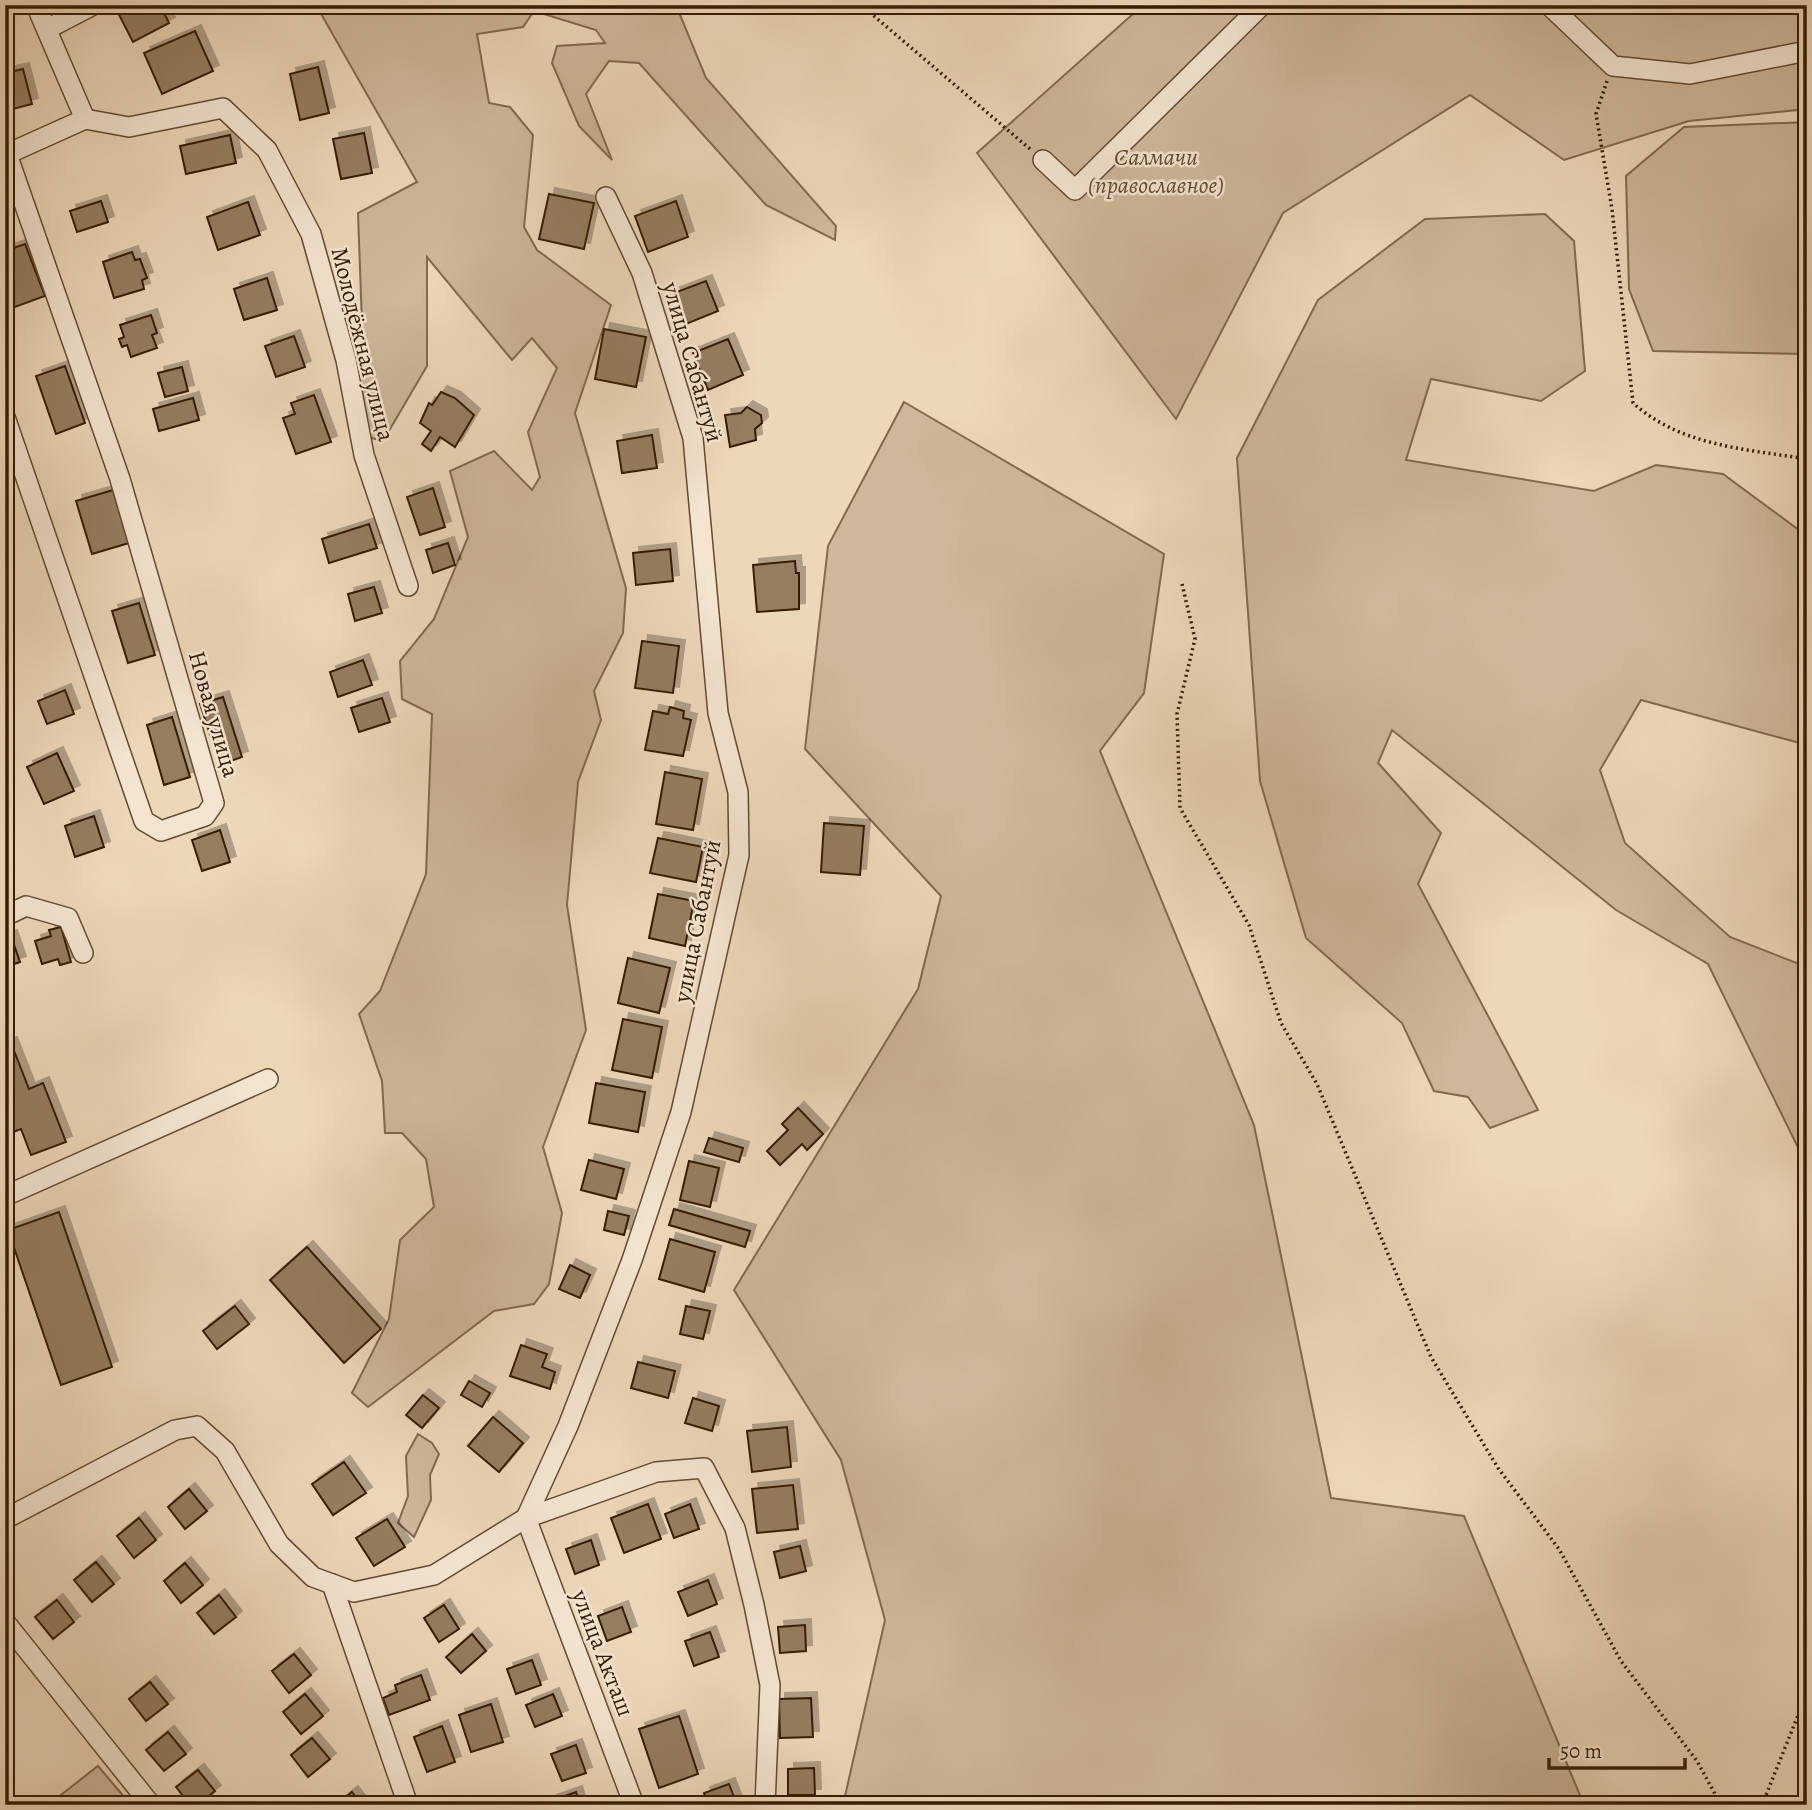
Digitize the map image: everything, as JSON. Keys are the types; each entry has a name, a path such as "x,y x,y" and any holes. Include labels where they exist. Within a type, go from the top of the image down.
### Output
{"street":[{"path":"6,154 85,119 36,5"},
{"path":"47,29 93,5"},
{"path":"1043,160 1075,190 1262,5"},
{"path":"1549,5 1613,66 1690,74 1807,51"},
{"name":"Молодёжная улица","path":"85,119 129,127 223,108 267,150 311,234 346,360 364,455 408,586"},
{"name":"Новая улица","path":"5,417 144,821 161,831 205,816 214,803 120,479 6,154"},
{"name":"улица Сабантуй","path":"526,1518 568,1426 632,1260 681,1112 739,855 738,792 718,713 693,438 642,273 606,197"},
{"path":"5,916 26,906 68,918 83,953"},
{"path":"5,1196 268,1079"},
{"path":"5,1519 175,1430 197,1426 225,1451 279,1544 313,1577 355,1592 433,1575 526,1518 656,1472 704,1468 735,1528 770,1685 765,1805"},
{"name":"улица Акташ","path":"526,1518 634,1805"},
{"path":"332,1584 408,1805"},
{"path":"5,1622 151,1805"}],"path":[{"path":"861,5 1043,160"},
{"path":"1613,66 1596,114 1612,209 1633,403 1653,421 1697,440 1807,459"},
{"path":"1182,584 1195,639 1177,714 1180,808 1249,925 1281,1023 1317,1084 1431,1357 1498,1468 1559,1549 1620,1661 1696,1761 1721,1805"},
{"path":"1762,1805 1805,1698 1807,1626"}],"green space":[{"path":"316,5 676,5 706,78 836,226 835,240 766,205 639,63 609,61 586,94 612,160 579,126 552,63 557,46 605,43 596,30 534,11 523,27 477,34 489,103 510,107 533,135 524,227 537,250 611,305 575,413 626,588 623,633 594,691 601,720 578,782 567,905 586,1030 543,1147 562,1213 549,1284 534,1304 494,1311 368,1407 352,1393 389,1319 400,1240 434,1207 426,1159 402,1133 385,1133 382,1081 359,1014 380,991 426,874 432,714 402,699 400,661 434,619 468,537 450,471 494,451 532,490 540,477 528,432 557,368 532,338 512,360 427,257 427,366 383,441 360,435 351,417 363,352 358,213 417,182"},
{"name":"Салмачи (православное)","path":"1143,5 1807,5 1807,109 1689,121 1564,160 1470,95 1283,213 1176,419 977,153"},
{"path":"1807,122 1807,354 1653,351 1629,289 1626,176 1684,127"},
{"path":"1545,214 1574,241 1585,371 1541,401 1431,379 1406,460 1594,491 1656,465 1723,474 1807,536 1807,745 1641,700 1600,770 1625,843 1730,937 1807,967 1807,1166 1708,964 1616,910 1392,730 1378,763 1441,833 1418,884 1538,1110 1490,1128 1468,1097 1434,1091 1402,1023 1306,938 1260,781 1237,458 1318,300 1425,219"},
{"path":"904,402 1164,554 1144,693 1100,751 1254,1125 1331,1498 1464,1516 1584,1805 843,1805 885,1620 841,1460 734,1290 918,989 941,896 805,749 828,546"},
{"path":"418,1434 432,1443 439,1454 430,1475 431,1500 414,1537 398,1523 408,1496 406,1456"},
{"path":"98,1766 131,1805 48,1805"}],"building":[{"path":"114,5 160,5 169,23 133,42"},
{"path":"195,31 213,71 162,94 144,53"},
{"path":"318,67 329,113 300,120 290,74"},
{"path":"23,69 32,104 5,111 5,73"},
{"path":"364,133 372,173 341,179 333,139"},
{"path":"230,135 236,163 186,174 180,146"},
{"path":"549,194 594,203 584,249 539,239"},
{"path":"101,201 108,222 77,232 70,211"},
{"path":"676,201 688,237 648,252 635,216"},
{"path":"248,202 260,235 218,250 207,217"},
{"path":"25,244 45,296 12,308 5,289 5,251"},
{"path":"132,252 135,260 140,259 147,278 142,280 144,289 114,298 103,262"},
{"path":"267,278 277,310 244,320 234,289"},
{"path":"706,281 718,311 686,324 674,293"},
{"path":"151,315 157,333 152,335 157,348 131,357 127,345 122,347 119,339 124,337 120,325"},
{"path":"604,329 646,337 636,387 595,379"},
{"path":"294,336 305,367 276,377 265,346"},
{"path":"728,339 743,375 708,390 693,353"},
{"path":"65,366 85,423 56,434 36,376"},
{"path":"182,367 188,391 165,397 158,373"},
{"path":"441,392 455,398 474,415 455,447 440,437 431,451 422,444 431,431 420,423 429,403 432,405"},
{"path":"314,395 331,442 296,454 283,418 295,414 291,403"},
{"path":"193,398 199,420 159,431 153,409"},
{"path":"747,407 761,415 762,423 755,429 756,440 730,447 725,415 741,413"},
{"path":"652,435 657,468 622,473 617,441"},
{"path":"433,488 445,527 420,535 407,497"},
{"path":"113,490 129,543 92,554 76,501"},
{"path":"369,524 377,548 329,563 322,539"},
{"path":"448,543 455,565 433,573 426,550"},
{"path":"670,549 673,581 636,585 633,553"},
{"path":"795,561 796,573 799,573 799,609 757,612 753,565"},
{"path":"374,587 382,613 355,621 348,594"},
{"path":"139,603 155,655 128,663 112,611"},
{"path":"642,641 679,646 673,693 635,688"},
{"path":"363,660 372,685 338,697 330,672"},
{"path":"65,690 74,714 47,724 38,701"},
{"path":"223,697 242,757 220,765 200,704"},
{"path":"382,698 390,722 359,732 351,708"},
{"path":"670,707 684,711 683,718 691,720 683,756 645,750 653,711 668,714"},
{"path":"172,717 190,777 164,785 147,725"},
{"path":"57,753 74,791 44,804 27,767"},
{"path":"665,772 702,779 693,830 656,824"},
{"path":"94,816 104,847 75,857 65,826"},
{"path":"824,823 864,826 860,875 821,872"},
{"path":"220,830 230,862 202,871 192,840"},
{"path":"658,838 703,847 696,882 650,873"},
{"path":"658,894 694,901 685,946 649,938"},
{"path":"61,927 71,962 60,965 58,959 42,964 35,941 51,936 49,930"},
{"path":"11,936 20,962 5,967 5,938"},
{"path":"628,958 670,968 659,1013 618,1003"},
{"path":"623,1019 662,1027 652,1078 612,1070"},
{"path":"11,1043 29,1089 43,1083 66,1142 31,1155 21,1129 5,1135 5,1045"},
{"path":"596,1083 645,1092 638,1132 589,1123"},
{"path":"798,1108 823,1134 807,1150 802,1144 780,1165 767,1151 788,1130 782,1124"},
{"path":"709,1138 743,1148 739,1162 704,1152"},
{"path":"589,1160 624,1169 616,1199 581,1190"},
{"path":"689,1161 719,1168 710,1207 680,1200"},
{"path":"674,1209 750,1231 745,1247 669,1225"},
{"path":"608,1211 629,1216 624,1235 604,1230"},
{"path":"59,1212 112,1367 61,1385 8,1230"},
{"path":"670,1239 715,1252 704,1292 659,1279"},
{"path":"307,1247 381,1329 344,1363 270,1280"},
{"path":"570,1265 590,1275 580,1298 559,1289"},
{"path":"235,1306 249,1324 217,1349 203,1331"},
{"path":"686,1306 710,1311 703,1339 680,1334"},
{"path":"521,1345 547,1354 542,1367 555,1372 550,1389 510,1376"},
{"path":"638,1362 675,1371 668,1398 631,1388"},
{"path":"469,1381 490,1393 482,1407 461,1395"},
{"path":"423,1395 439,1408 422,1428 406,1415"},
{"path":"693,1398 719,1406 712,1431 685,1423"},
{"path":"493,1417 523,1443 499,1472 468,1446"},
{"path":"787,1427 791,1467 752,1472 747,1431"},
{"path":"344,1462 366,1493 333,1515 312,1484"},
{"path":"793,1485 798,1529 757,1533 752,1489"},
{"path":"189,1489 207,1511 185,1529 168,1507"},
{"path":"648,1504 661,1539 624,1553 611,1518"},
{"path":"690,1504 699,1529 674,1538 665,1514"},
{"path":"139,1518 156,1540 134,1558 117,1536"},
{"path":"387,1519 405,1547 374,1566 356,1538"},
{"path":"591,1540 599,1565 575,1574 566,1549"},
{"path":"800,1546 806,1571 780,1578 774,1552"},
{"path":"96,1562 114,1584 92,1602 74,1580"},
{"path":"185,1563 203,1585 181,1603 164,1581"},
{"path":"708,1580 717,1604 688,1616 678,1592"},
{"path":"219,1595 236,1617 214,1634 197,1613"},
{"path":"57,1600 74,1622 53,1639 35,1617"},
{"path":"444,1605 459,1629 439,1642 424,1618"},
{"path":"622,1607 631,1632 607,1641 598,1616"},
{"path":"805,1625 806,1651 780,1653 778,1627"},
{"path":"710,1632 719,1657 694,1666 685,1641"},
{"path":"472,1634 486,1651 461,1673 446,1657"},
{"path":"294,1654 311,1675 289,1693 272,1671"},
{"path":"532,1660 541,1685 516,1694 507,1669"},
{"path":"421,1675 430,1700 389,1715 383,1698 397,1692 395,1685"},
{"path":"150,1682 168,1704 146,1721 129,1699"},
{"path":"305,1694 323,1716 301,1734 283,1712"},
{"path":"553,1694 562,1716 535,1727 526,1705"},
{"path":"811,1698 813,1737 780,1738 779,1699"},
{"path":"491,1704 503,1742 471,1752 459,1715"},
{"path":"679,1716 698,1774 659,1788 639,1729"},
{"path":"442,1726 455,1762 427,1772 414,1737"},
{"path":"168,1732 186,1754 164,1771 146,1750"},
{"path":"312,1738 330,1759 308,1777 291,1755"},
{"path":"576,1745 586,1773 562,1781 551,1754"},
{"path":"814,1768 815,1795 788,1795 788,1769"},
{"path":"198,1770 215,1791 198,1805 190,1805 176,1787"},
{"path":"729,1784 737,1805 708,1805 704,1793"},
{"path":"352,1792 362,1805 336,1805"},
{"path":"576,1792 580,1805 552,1805 551,1801"}]}
